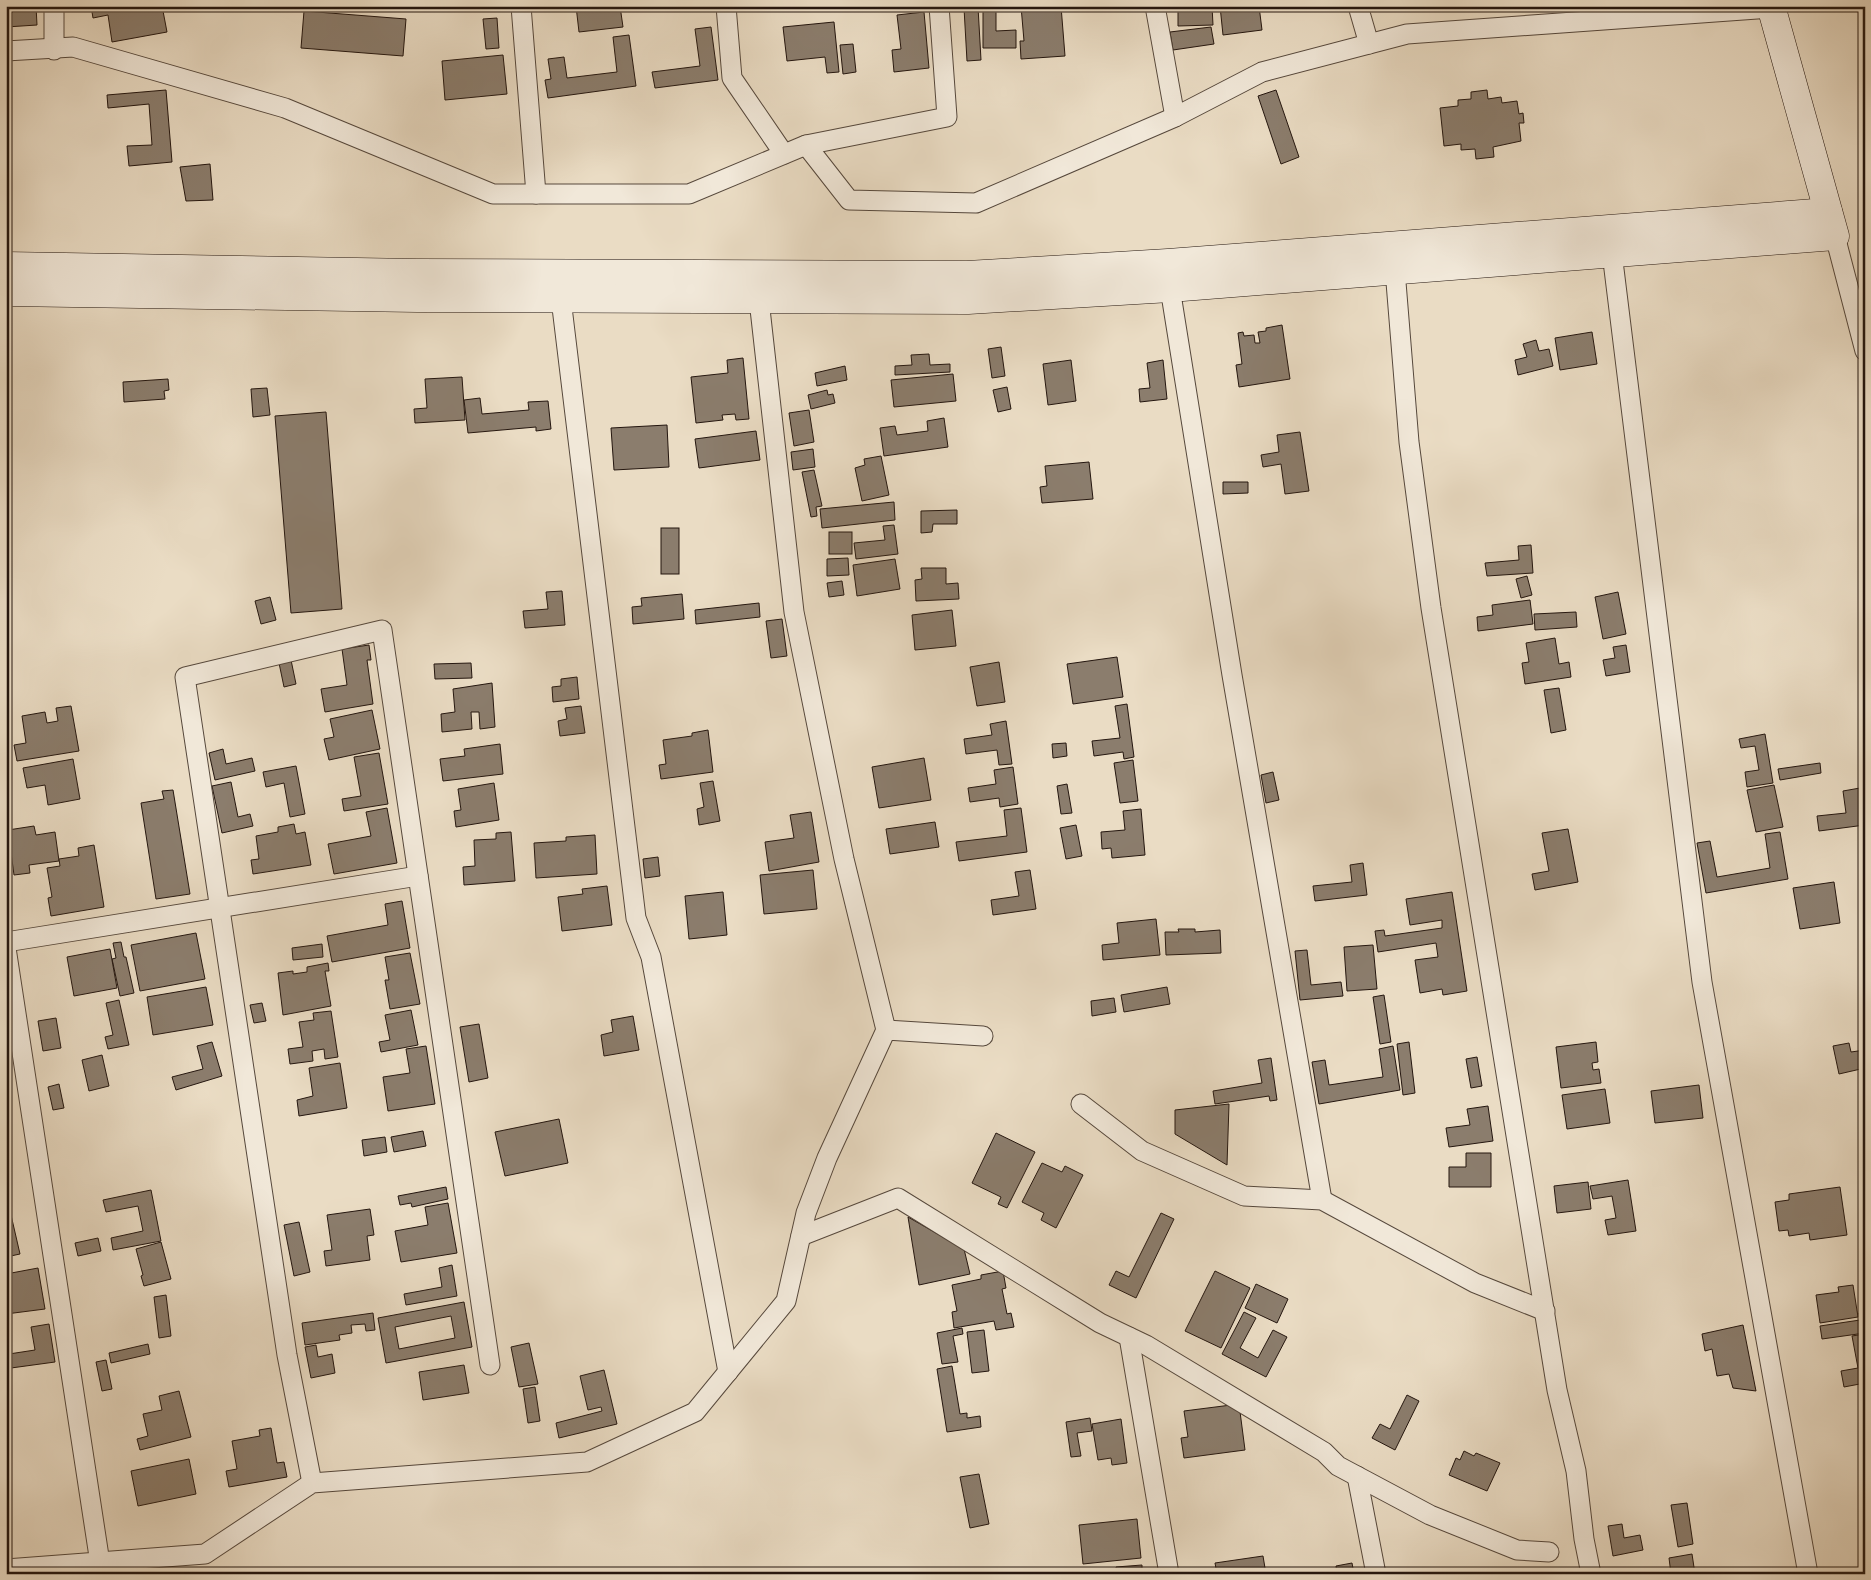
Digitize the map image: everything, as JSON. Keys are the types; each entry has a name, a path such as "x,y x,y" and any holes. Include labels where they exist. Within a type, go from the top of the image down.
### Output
{"street":[{"path":"54,6 54,50"},
{"path":"521,6 536,194"},
{"path":"726,6 732,78 784,154"},
{"path":"6,51 54,50 73,47 285,108 493,194 689,194 806,145 947,117 940,6"},
{"path":"1155,6 1175,117"},
{"path":"1358,6 1369,44"},
{"path":"806,145 849,200 976,203 1175,117 1262,72 1407,34 1568,14 1771,7 1832,224 1858,298 1865,352"},
{"path":"6,292 561,299 968,300 1170,288 1612,253 1832,224"},
{"path":"6,266 426,273 967,275 1832,224"},
{"path":"1612,253 1702,982 1808,1574"},
{"path":"1395,270 1409,442 1431,608 1546,1311 1557,1390 1576,1471 1584,1539 1591,1574"},
{"path":"1170,288 1230,665 1322,1200"},
{"path":"561,299 636,918 651,956 728,1372"},
{"path":"6,1569 205,1554 312,1484 587,1462 695,1412 786,1301 806,1213 827,1158 886,1030 844,859 794,612 759,300"},
{"path":"312,1484 287,1355 185,677 382,630 490,1365"},
{"path":"6,942 220,906 418,876"},
{"path":"6,948 100,1563"},
{"path":"886,1030 983,1036"},
{"path":"1081,1104 1142,1151 1244,1196 1322,1200 1475,1283 1546,1311"},
{"path":"801,1236 898,1198 1100,1324 1154,1350 1324,1452 1338,1466 1430,1514 1517,1550 1549,1552"},
{"path":"1129,1337 1169,1574"},
{"path":"1357,1476 1376,1574"}],"building":[{"path":"19,6 36,6 37,25 6,27 6,10"},
{"path":"91,6 170,6 170,10 163,11 167,32 112,42 108,15 93,18"},
{"path":"576,6 620,6 623,27 579,32"},
{"path":"983,6 996,6 996,31 1016,30 1016,48 983,48"},
{"path":"1021,6 1061,6 1065,56 1021,59 1020,41 1024,41"},
{"path":"1178,6 1212,6 1213,25 1178,26"},
{"path":"1220,6 1229,6 1229,11 1241,9 1240,6 1259,6 1262,30 1223,35"},
{"path":"1599,6 1652,6 1652,10 1600,12"},
{"path":"978,7 981,60 967,61 964,8"},
{"path":"304,11 406,19 403,56 301,48"},
{"path":"924,12 929,68 894,72 892,50 901,49 897,15"},
{"path":"497,18 499,48 486,49 483,19"},
{"path":"834,22 839,72 827,73 825,57 787,61 783,27"},
{"path":"711,27 718,80 655,88 652,72 700,66 695,29"},
{"path":"1211,27 1214,44 1173,50 1170,32"},
{"path":"629,35 636,86 548,98 545,80 551,79 548,59 564,57 567,78 617,72 613,37"},
{"path":"853,44 856,72 843,74 840,45"},
{"path":"503,55 507,94 445,100 442,61"},
{"path":"166,90 172,162 129,166 127,146 152,145 149,104 108,108 107,95"},
{"path":"1276,90 1299,157 1281,164 1258,96"},
{"path":"1487,90 1488,99 1501,97 1502,103 1517,101 1519,114 1523,113 1524,123 1519,123 1521,141 1493,147 1494,157 1476,159 1475,149 1461,150 1461,144 1444,146 1440,108 1458,106 1458,100 1471,99 1471,92"},
{"path":"210,164 213,200 186,201 180,167"},
{"path":"1282,325 1290,379 1239,387 1236,365 1242,364 1238,333 1243,332 1244,336 1254,335 1255,343 1260,343 1258,332 1266,331 1266,328"},
{"path":"1592,332 1597,364 1560,370 1555,338"},
{"path":"1536,340 1539,351 1549,349 1553,366 1518,375 1515,360 1527,357 1523,344"},
{"path":"1001,347 1005,376 992,378 988,349"},
{"path":"929,354 930,365 950,364 950,372 895,375 895,366 912,365 911,355"},
{"path":"743,358 749,419 736,420 735,414 722,415 723,420 696,423 691,377 728,373 727,360"},
{"path":"1071,360 1076,401 1048,405 1043,364"},
{"path":"1163,360 1167,399 1140,402 1139,389 1150,388 1147,363"},
{"path":"845,366 847,380 817,386 815,373"},
{"path":"953,374 956,401 894,407 891,380"},
{"path":"462,377 465,420 415,423 414,409 427,408 425,379"},
{"path":"168,379 169,390 164,391 165,399 124,402 123,382"},
{"path":"1007,387 1011,409 998,412 993,390"},
{"path":"267,388 270,415 253,417 251,389"},
{"path":"827,390 828,395 833,394 835,403 811,409 808,395"},
{"path":"480,398 482,414 529,410 528,402 548,401 551,429 536,431 536,427 468,433 464,400"},
{"path":"809,410 814,442 794,446 789,413"},
{"path":"326,412 342,609 291,613 275,416"},
{"path":"944,418 948,447 884,456 880,428 895,426 897,435 928,431 927,421"},
{"path":"667,425 669,467 614,470 611,428"},
{"path":"756,431 760,460 699,468 695,439"},
{"path":"1300,432 1309,491 1285,494 1281,464 1263,467 1261,455 1279,452 1277,435"},
{"path":"813,449 815,467 793,470 791,452"},
{"path":"881,456 889,495 862,501 855,468 865,465 864,459"},
{"path":"1089,462 1093,499 1042,503 1040,487 1047,486 1045,466"},
{"path":"814,470 822,506 816,507 817,516 811,517 802,472"},
{"path":"1223,482 1248,482 1248,493 1223,494"},
{"path":"894,502 895,520 822,528 820,509"},
{"path":"957,510 957,524 933,524 932,532 921,533 921,511"},
{"path":"894,525 898,554 856,559 854,543 885,540 883,526"},
{"path":"661,528 679,528 679,574 661,574"},
{"path":"829,532 852,532 852,554 829,554"},
{"path":"1531,545 1533,573 1487,576 1485,563 1519,560 1518,546"},
{"path":"848,558 849,575 827,576 827,559"},
{"path":"895,559 900,589 857,596 853,565"},
{"path":"921,568 946,568 946,584 958,583 959,599 916,601 915,580 922,579"},
{"path":"1527,576 1532,595 1521,598 1516,579"},
{"path":"842,581 844,595 829,597 827,583"},
{"path":"562,591 565,625 525,628 523,611 548,609 546,592"},
{"path":"1618,592 1626,634 1603,639 1595,597"},
{"path":"682,594 684,619 633,624 632,607 642,606 641,598"},
{"path":"270,597 276,620 261,624 255,601"},
{"path":"1530,600 1533,624 1478,631 1477,617 1493,615 1492,605"},
{"path":"759,603 760,617 696,624 695,610"},
{"path":"952,610 956,646 915,650 912,615"},
{"path":"1576,612 1577,627 1535,630 1534,614"},
{"path":"782,619 787,656 771,658 766,621"},
{"path":"1555,638 1559,664 1569,662 1571,677 1525,684 1522,663 1529,662 1526,643"},
{"path":"369,645 371,660 367,660 373,704 325,712 321,689 347,685 342,649"},
{"path":"1626,645 1630,672 1606,676 1603,660 1615,658 1613,647"},
{"path":"1117,657 1123,697 1073,704 1067,664"},
{"path":"291,660 296,684 284,687 279,663"},
{"path":"999,662 1005,702 977,706 970,667"},
{"path":"471,663 472,678 435,679 434,664"},
{"path":"577,677 579,699 553,702 552,687 561,686 561,679"},
{"path":"492,683 495,727 480,729 479,712 471,712 472,729 442,732 441,714 455,712 453,689"},
{"path":"1559,688 1566,730 1551,733 1544,690"},
{"path":"1127,704 1134,757 1124,759 1123,752 1094,756 1092,741 1120,738 1115,706"},
{"path":"71,706 79,751 17,761 14,745 26,743 22,716 45,712 47,723 58,721 56,708"},
{"path":"581,706 585,733 560,736 558,721 567,719 565,708"},
{"path":"372,710 380,749 329,760 324,739 334,737 330,719"},
{"path":"1006,721 1012,764 999,765 997,750 966,754 964,739 992,735 990,724"},
{"path":"708,730 713,772 661,779 659,765 666,764 663,740 692,736 692,733"},
{"path":"1765,734 1773,783 1747,787 1745,772 1759,770 1755,746 1741,748 1739,739"},
{"path":"1066,743 1067,756 1053,758 1052,744"},
{"path":"500,744 503,774 443,781 440,759 465,756 464,749"},
{"path":"223,749 226,764 252,758 255,771 215,780 209,753"},
{"path":"379,753 388,804 344,811 342,799 361,796 354,757"},
{"path":"924,758 931,800 879,808 872,767"},
{"path":"73,759 80,799 48,805 45,785 27,788 23,768"},
{"path":"1133,760 1138,801 1120,803 1114,763"},
{"path":"1820,763 1821,773 1780,780 1778,769"},
{"path":"296,766 305,814 290,817 284,783 266,787 263,772"},
{"path":"1013,767 1018,804 1000,807 999,798 970,802 968,788 996,784 994,770"},
{"path":"1273,772 1279,800 1266,803 1261,775"},
{"path":"713,781 720,821 699,825 697,809 704,807 700,783"},
{"path":"231,782 238,817 250,814 253,826 222,833 212,786"},
{"path":"494,783 499,820 456,827 454,811 461,810 458,789"},
{"path":"1067,784 1072,813 1061,814 1057,786"},
{"path":"1774,785 1783,827 1756,832 1747,790"},
{"path":"1860,788 1865,825 1819,831 1817,816 1846,813 1843,791"},
{"path":"173,790 190,894 156,899 141,803 164,799 162,791"},
{"path":"387,808 397,863 334,874 328,844 371,836 366,812"},
{"path":"1021,808 1027,852 959,861 956,842 1007,836 1004,810"},
{"path":"1141,809 1145,855 1112,858 1111,848 1102,849 1101,832 1125,830 1123,811"},
{"path":"811,812 819,862 769,871 765,842 794,838 790,815"},
{"path":"935,822 939,847 890,854 886,829"},
{"path":"294,824 296,834 305,832 311,865 253,874 251,860 259,859 256,836 278,832 278,827"},
{"path":"1076,825 1082,856 1066,859 1060,828"},
{"path":"34,826 36,835 55,832 59,861 29,865 30,873 14,875 8,830"},
{"path":"1568,829 1578,882 1535,890 1532,874 1549,871 1542,833"},
{"path":"511,832 515,881 464,885 463,867 475,866 474,840 496,839 496,833"},
{"path":"1780,832 1788,879 1706,893 1697,843 1710,841 1717,877 1770,868 1765,834"},
{"path":"595,835 597,874 536,878 534,843 566,841 566,837"},
{"path":"94,845 104,907 51,916 48,898 52,897 47,868 60,866 59,859 79,856 78,848"},
{"path":"658,857 660,876 645,878 643,859"},
{"path":"1363,863 1367,895 1315,901 1313,886 1352,882 1350,865"},
{"path":"813,870 817,909 764,914 760,875"},
{"path":"1030,870 1036,909 993,915 991,900 1019,896 1015,872"},
{"path":"1834,882 1840,923 1800,929 1793,888"},
{"path":"607,886 612,925 562,931 558,897 583,894 582,889"},
{"path":"723,892 727,935 689,939 685,896"},
{"path":"1452,892 1467,991 1443,995 1442,989 1420,993 1415,960 1438,957 1436,943 1378,952 1375,931 1384,930 1385,936 1442,928 1442,920 1410,925 1406,899"},
{"path":"402,901 410,948 332,962 327,936 388,925 385,904"},
{"path":"1156,919 1160,955 1103,960 1102,945 1119,943 1117,923"},
{"path":"1178,929 1195,929 1195,932 1220,930 1221,953 1166,955 1165,932 1179,932"},
{"path":"196,933 205,979 140,991 131,945"},
{"path":"121,942 134,993 120,996 112,959 116,958 113,943"},
{"path":"322,944 323,957 293,960 292,948"},
{"path":"1373,945 1377,989 1347,991 1344,947"},
{"path":"110,949 117,988 74,996 67,957"},
{"path":"1307,950 1311,985 1341,982 1343,996 1300,1000 1295,951"},
{"path":"410,953 420,1004 390,1009 385,980 389,980 385,957"},
{"path":"328,963 329,971 325,971 331,1006 283,1015 278,973 293,971 293,974 307,972 307,967"},
{"path":"206,987 213,1025 153,1035 147,997"},
{"path":"1167,987 1170,1004 1124,1012 1121,995"},
{"path":"1384,995 1391,1042 1380,1044 1373,997"},
{"path":"1114,998 1116,1012 1092,1016 1091,1001"},
{"path":"119,1000 129,1045 108,1049 105,1037 113,1035 106,1003"},
{"path":"262,1003 266,1021 254,1023 250,1005"},
{"path":"411,1010 418,1045 381,1052 379,1042 390,1040 385,1015"},
{"path":"331,1011 338,1057 325,1059 324,1049 312,1051 313,1061 290,1064 288,1049 303,1047 299,1022 314,1020 313,1013"},
{"path":"633,1016 639,1050 604,1056 601,1035 613,1032 611,1020"},
{"path":"56,1018 61,1048 43,1051 38,1021"},
{"path":"479,1024 488,1078 469,1082 460,1027"},
{"path":"212,1042 222,1076 176,1090 172,1077 203,1069 197,1046"},
{"path":"1409,1042 1415,1093 1403,1095 1397,1044"},
{"path":"1596,1042 1598,1062 1592,1063 1593,1070 1599,1069 1601,1083 1561,1088 1556,1047"},
{"path":"1849,1043 1851,1052 1865,1050 1865,1068 1839,1074 1833,1046"},
{"path":"426,1046 435,1104 388,1111 383,1077 410,1073 406,1049"},
{"path":"1393,1046 1400,1090 1319,1104 1312,1062 1325,1060 1329,1085 1383,1077 1379,1049"},
{"path":"102,1055 109,1086 89,1091 82,1060"},
{"path":"1477,1057 1482,1086 1471,1088 1466,1059"},
{"path":"1271,1058 1277,1100 1270,1101 1269,1096 1215,1104 1213,1091 1262,1083 1258,1060"},
{"path":"340,1063 347,1108 299,1116 297,1100 313,1096 309,1068"},
{"path":"59,1084 64,1108 53,1110 48,1087"},
{"path":"1699,1085 1703,1118 1655,1123 1651,1091"},
{"path":"1605,1089 1610,1123 1567,1129 1562,1095"},
{"path":"1229,1104 1227,1165 1175,1134 1175,1110"},
{"path":"1488,1106 1493,1141 1449,1147 1446,1128 1470,1125 1467,1109"},
{"path":"559,1119 568,1163 505,1176 495,1132"},
{"path":"423,1131 426,1146 394,1152 391,1137"},
{"path":"996,1133 1035,1152 1007,1208 998,1204 1001,1197 972,1183"},
{"path":"385,1137 387,1152 364,1156 362,1140"},
{"path":"1466,1153 1491,1153 1491,1187 1449,1187 1449,1167 1466,1167"},
{"path":"1042,1163 1062,1172 1065,1166 1083,1175 1056,1228 1041,1220 1044,1213 1022,1202"},
{"path":"1628,1180 1636,1231 1608,1235 1605,1220 1616,1218 1612,1196 1593,1199 1590,1186"},
{"path":"1588,1182 1591,1209 1557,1213 1554,1186"},
{"path":"446,1187 448,1199 412,1207 411,1203 400,1205 398,1196"},
{"path":"1840,1187 1847,1235 1810,1240 1809,1233 1789,1236 1788,1230 1779,1231 1775,1202 1789,1200 1789,1194"},
{"path":"151,1190 161,1241 113,1250 111,1238 143,1231 138,1206 106,1212 103,1200"},
{"path":"448,1203 457,1253 401,1262 395,1231 428,1225 425,1207"},
{"path":"370,1209 374,1235 367,1236 370,1260 326,1266 324,1251 332,1250 327,1215"},
{"path":"1161,1213 1174,1219 1136,1298 1109,1285 1116,1271 1129,1277"},
{"path":"11,1215 20,1254 6,1257 6,1216"},
{"path":"908,1217 964,1249 970,1274 919,1285"},
{"path":"299,1222 310,1272 294,1276 284,1225"},
{"path":"98,1238 101,1251 78,1256 75,1243"},
{"path":"161,1242 171,1279 144,1286 136,1249"},
{"path":"452,1265 457,1296 406,1305 404,1294 442,1287 439,1268"},
{"path":"38,1268 45,1309 6,1314 6,1274"},
{"path":"1003,1271 1006,1288 1002,1289 1007,1314 1011,1313 1014,1327 996,1330 994,1321 954,1328 952,1312 957,1311 952,1285 981,1279 981,1275"},
{"path":"1215,1271 1250,1288 1221,1348 1185,1331"},
{"path":"1256,1284 1288,1299 1277,1323 1245,1308"},
{"path":"1853,1285 1858,1317 1820,1323 1816,1295 1839,1292 1838,1287"},
{"path":"166,1295 171,1336 159,1338 154,1297"},
{"path":"464,1302 472,1347 386,1363 378,1318","holes":["451,1316 455,1338 399,1349 395,1327"]},
{"path":"1244,1312 1256,1318 1240,1348 1258,1358 1273,1330 1287,1337 1266,1377 1222,1354"},
{"path":"1862,1312 1865,1333 1822,1339 1820,1326 1860,1320 1859,1313"},
{"path":"373,1313 375,1330 366,1331 365,1324 351,1325 352,1333 339,1335 340,1340 305,1345 302,1323"},
{"path":"49,1324 55,1362 11,1368 9,1354 35,1350 31,1327"},
{"path":"1743,1325 1756,1391 1733,1388 1729,1374 1717,1376 1712,1349 1705,1351 1702,1334"},
{"path":"962,1328 963,1334 953,1336 958,1362 942,1364 937,1333"},
{"path":"984,1330 989,1371 972,1373 967,1332"},
{"path":"1864,1334 1865,1383 1844,1387 1841,1371 1858,1368 1852,1336"},
{"path":"529,1343 538,1384 519,1387 511,1347"},
{"path":"148,1344 150,1354 111,1363 109,1353"},
{"path":"316,1345 318,1357 332,1354 335,1373 311,1378 305,1347"},
{"path":"106,1360 112,1389 102,1391 96,1362"},
{"path":"464,1365 469,1393 423,1400 419,1372"},
{"path":"952,1366 960,1414 967,1413 967,1418 980,1416 981,1427 947,1432 937,1369"},
{"path":"604,1370 617,1424 559,1438 556,1423 602,1411 601,1407 588,1410 580,1376"},
{"path":"535,1387 540,1421 528,1423 523,1389"},
{"path":"179,1391 191,1437 140,1450 137,1439 148,1436 143,1414 162,1410 159,1396"},
{"path":"1407,1395 1419,1401 1395,1450 1372,1438 1380,1424 1390,1429"},
{"path":"1239,1404 1245,1450 1184,1458 1181,1438 1188,1437 1184,1411"},
{"path":"1090,1418 1092,1431 1077,1433 1081,1456 1071,1457 1066,1422"},
{"path":"1121,1419 1127,1463 1112,1465 1111,1458 1098,1460 1092,1424"},
{"path":"271,1428 277,1463 284,1462 287,1477 229,1487 226,1471 237,1469 232,1441 260,1436 259,1430"},
{"path":"1464,1451 1474,1456 1476,1453 1500,1463 1487,1491 1449,1475 1456,1458 1460,1460"},
{"path":"189,1459 196,1494 138,1506 131,1471"},
{"path":"979,1474 989,1524 970,1528 960,1477"},
{"path":"1687,1503 1693,1544 1678,1547 1671,1505"},
{"path":"1137,1519 1141,1558 1083,1564 1079,1525"},
{"path":"1622,1524 1624,1538 1640,1535 1643,1550 1613,1556 1608,1526"},
{"path":"1692,1554 1695,1574 1671,1574 1669,1558"},
{"path":"1263,1556 1266,1574 1251,1574 1250,1569 1217,1574 1215,1563"},
{"path":"1352,1563 1354,1574 1337,1574 1336,1566"},
{"path":"1142,1565 1142,1574 1117,1574 1116,1567"}]}
